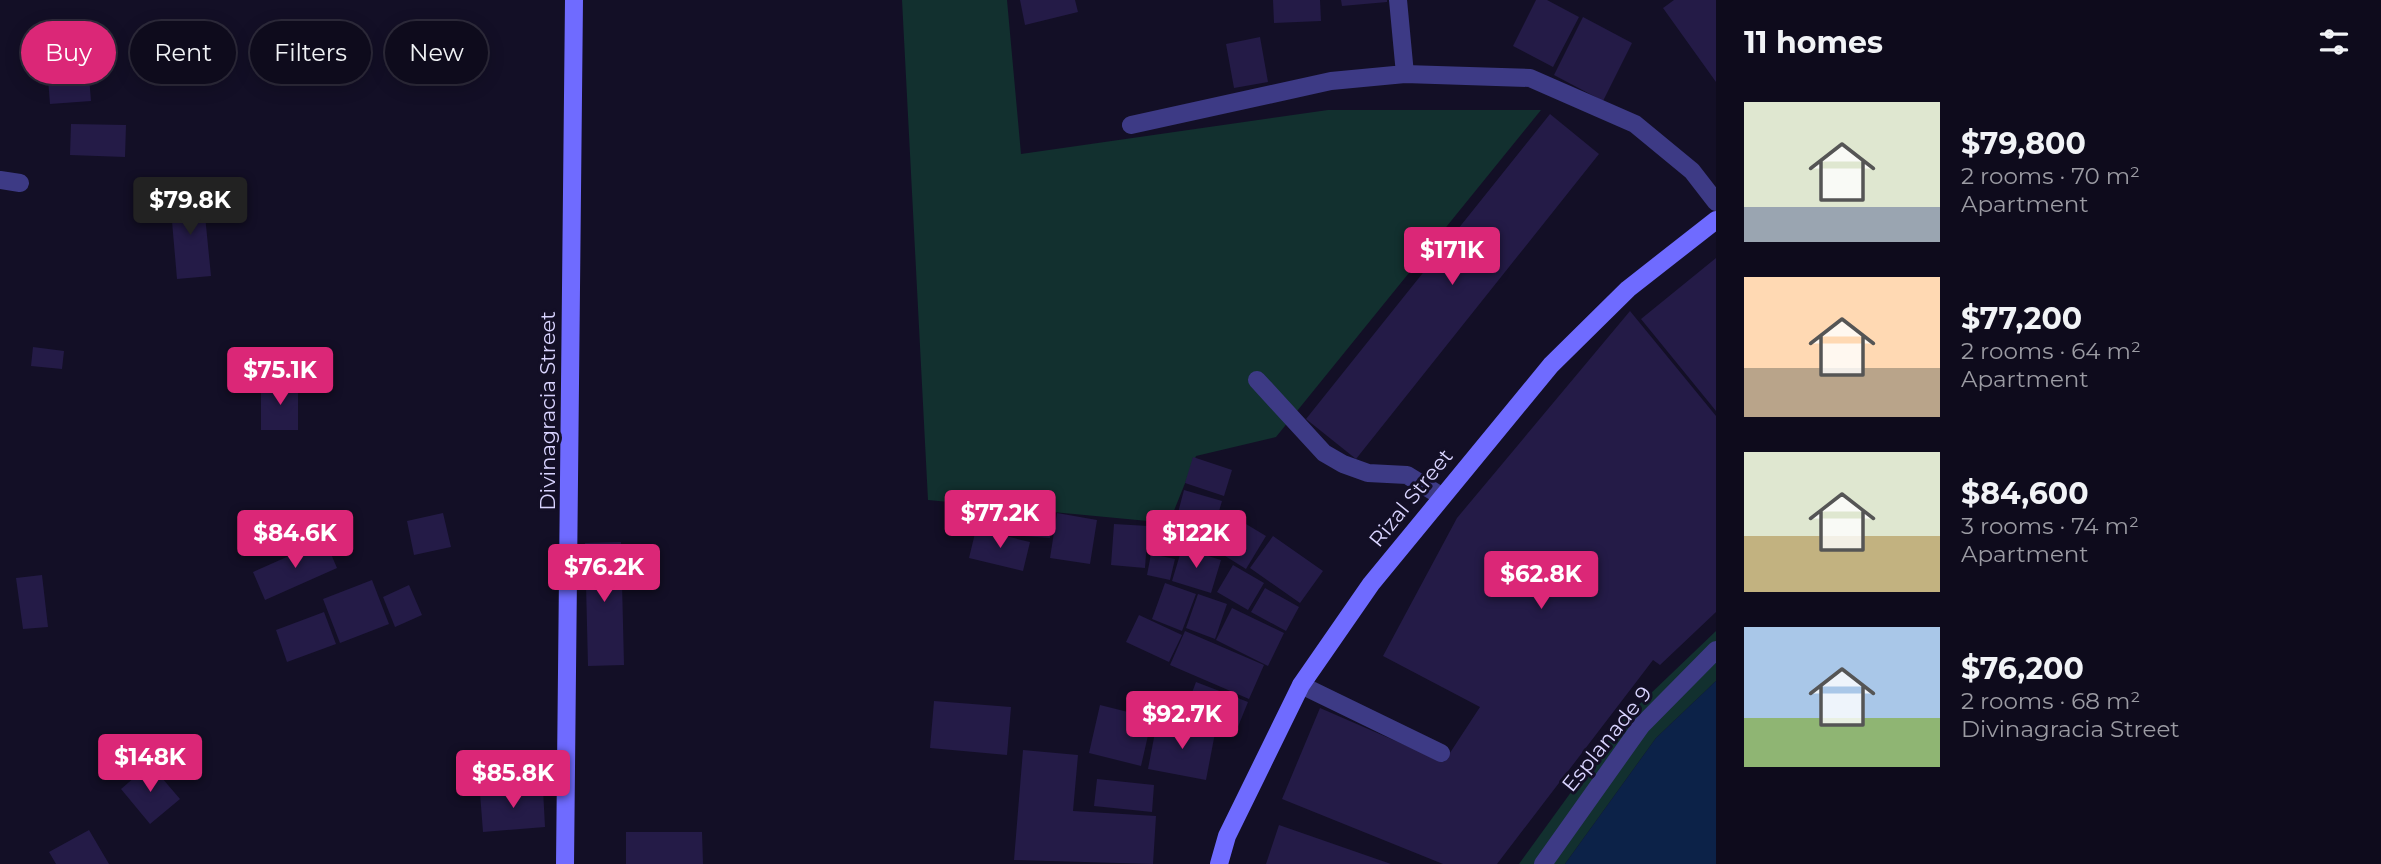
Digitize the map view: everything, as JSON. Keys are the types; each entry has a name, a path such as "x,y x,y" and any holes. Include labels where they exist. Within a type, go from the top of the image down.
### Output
{"street":[{"name":"Divinagracia Street","path":"565,864 574,0"},
{"path":"1398,0 1405,74"},
{"path":"1131,125 1331,81 1405,74 1530,78 1635,124 1692,171 1716,202"},
{"path":"0,180 20,183"},
{"name":"Rizal Street","path":"1219,864 1227,836 1301,685 1371,584 1551,365 1628,289 1716,220"},
{"path":"1256,380 1324,453 1343,464 1368,473 1407,475 1441,496"},
{"name":"Esplanade 9","path":"1542,864 1641,726 1716,650"},
{"path":"1301,685 1441,753"}],"green space":[{"path":"902,0 1007,0 1021,154 1328,110 1541,110 1276,437 1196,456 1169,523 928,500"},
{"path":"1716,631 1716,681 1656,738 1565,864 1519,864 1624,719"}],"water":[{"path":"1716,681 1716,864 1565,864 1656,738"}],"building":[{"path":"1020,0 1075,0 1078,12 1025,25"},
{"path":"1273,0 1320,0 1321,21 1274,23"},
{"path":"1341,0 1387,0 1387,2 1342,6"},
{"path":"1536,0 1547,0 1579,17 1553,67 1513,46"},
{"path":"1674,0 1716,0 1716,82 1663,8"},
{"path":"1583,17 1632,43 1603,101 1554,75"},
{"path":"1260,37 1268,82 1234,88 1226,44"},
{"path":"48,84 90,84 91,101 50,104"},
{"path":"1550,114 1599,154 1356,459 1306,419"},
{"path":"71,124 126,125 125,157 70,155"},
{"path":"203,195 211,276 177,279 170,198"},
{"path":"1716,258 1716,411 1641,319"},
{"path":"1630,311 1716,416 1716,612 1660,665 1653,660 1497,864 1443,864 1282,799 1320,708 1444,762 1480,707 1383,656 1457,518"},
{"path":"33,347 64,351 62,369 31,366"},
{"path":"261,384 298,384 298,430 261,430"},
{"path":"1193,457 1232,470 1224,496 1185,483"},
{"path":"1184,490 1222,501 1212,535 1175,524"},
{"path":"1026,510 1052,513 1050,538 1024,536"},
{"path":"443,513 451,547 414,555 407,521"},
{"path":"1057,513 1097,520 1090,564 1050,558"},
{"path":"1241,521 1266,536 1246,569 1222,554"},
{"path":"1114,524 1148,526 1145,568 1111,565"},
{"path":"1157,524 1182,528 1177,556 1152,550"},
{"path":"976,529 1030,542 1023,571 969,558"},
{"path":"1273,536 1323,571 1300,603 1250,568"},
{"path":"325,540 337,568 265,600 253,572"},
{"path":"621,542 624,665 588,666 585,543"},
{"path":"1182,548 1221,560 1211,593 1172,581"},
{"path":"1151,554 1175,559 1170,580 1147,575"},
{"path":"1233,565 1264,583 1248,610 1217,592"},
{"path":"42,575 48,627 23,629 16,578"},
{"path":"372,580 389,624 340,643 323,599"},
{"path":"1165,583 1196,594 1182,631 1152,619"},
{"path":"409,585 422,615 395,627 383,597"},
{"path":"1265,588 1299,607 1286,631 1251,612"},
{"path":"1198,594 1227,604 1215,639 1186,628"},
{"path":"1232,608 1284,633 1268,666 1216,640"},
{"path":"324,612 336,644 287,662 276,630"},
{"path":"1139,615 1182,635 1169,662 1126,642"},
{"path":"1185,631 1264,665 1249,699 1170,665"},
{"path":"1196,682 1248,702 1235,734 1184,714"},
{"path":"934,701 1011,707 1007,755 930,748"},
{"path":"1100,705 1152,718 1141,766 1089,753"},
{"path":"1157,722 1215,733 1206,780 1148,769"},
{"path":"1023,750 1078,755 1073,811 1156,816 1153,864 1014,860"},
{"path":"150,764 180,799 150,824 121,789"},
{"path":"1097,779 1154,785 1152,812 1094,806"},
{"path":"543,789 545,827 483,832 480,793"},
{"path":"1279,825 1391,864 1266,864"},
{"path":"89,830 109,864 56,864 49,852"},
{"path":"626,832 702,832 703,864 626,864"}]}
